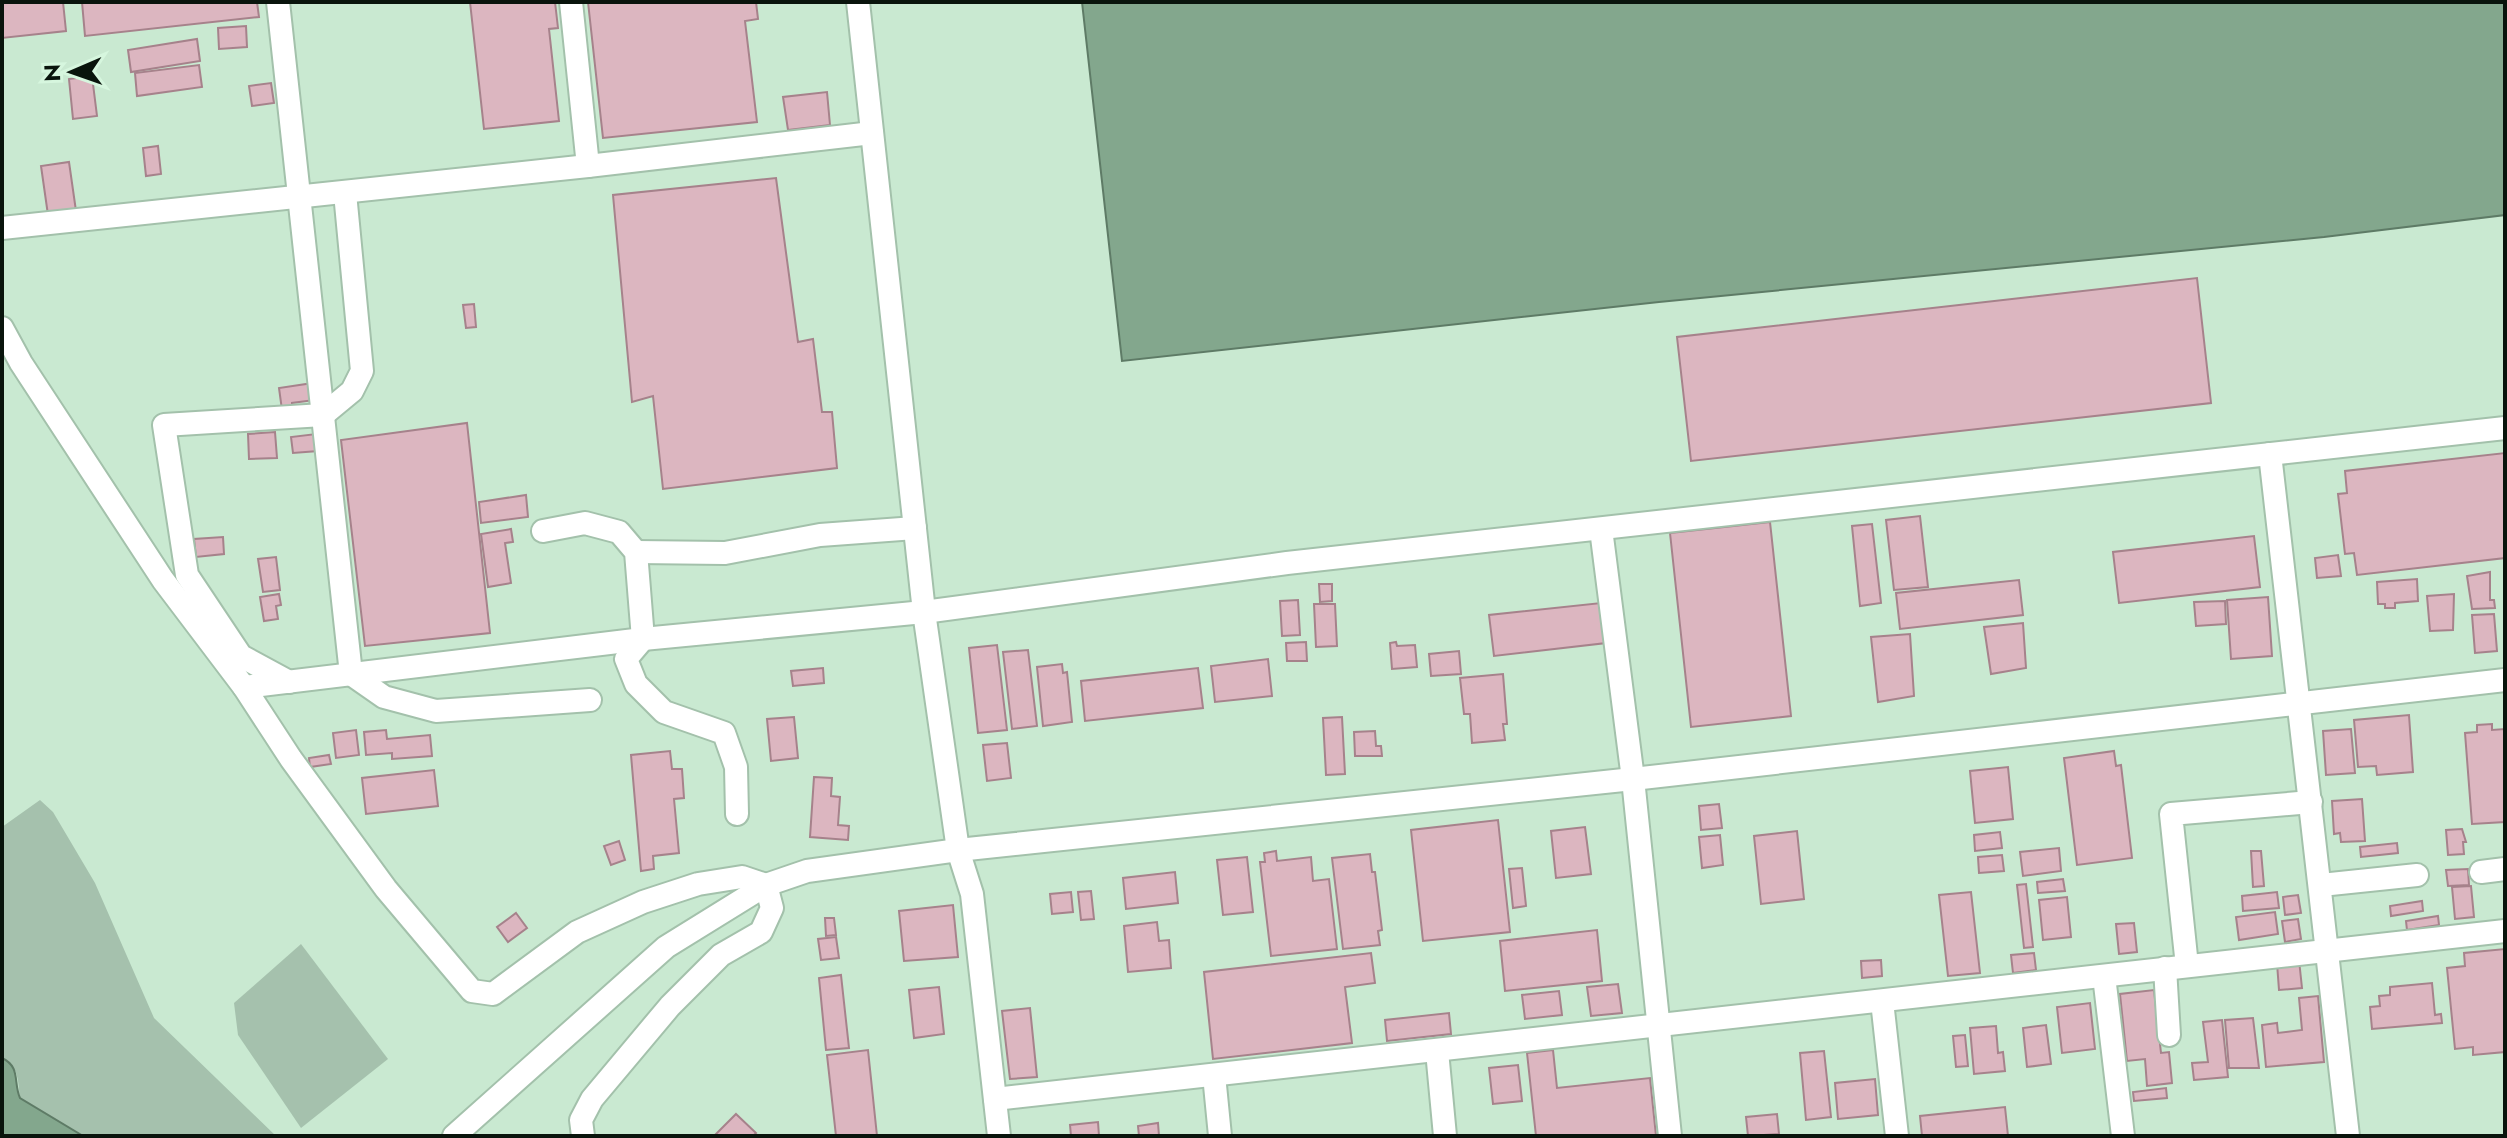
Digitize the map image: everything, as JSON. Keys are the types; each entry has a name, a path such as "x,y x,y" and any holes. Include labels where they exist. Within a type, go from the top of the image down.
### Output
{"street":[{"path":"278,2 351,674 384,697 436,711 590,700"},
{"path":"571,2 588,166"},
{"path":"858,2 924,612 958,850 972,894 999,1136"},
{"path":"2,228 345,193 872,133"},
{"path":"289,682 241,656 187,575 164,425 323,415 352,391 362,371 345,193"},
{"path":"2,328 21,363 163,580 244,687 291,759 386,889 472,991 493,994 577,932 643,902 698,884 742,877 766,885"},
{"path":"244,687 643,639 924,612 1287,563 2505,428"},
{"path":"2270,454 2348,1136"},
{"path":"543,531 585,523 619,532 636,552 643,639 626,659 636,684 664,712 724,733 736,767 737,814"},
{"path":"636,552 725,553 820,535 915,528"},
{"path":"1601,529 1633,779 1670,1136"},
{"path":"454,1136 666,947 766,885 807,871 958,850 1633,779 2505,680"},
{"path":"2169,1035 2176,967 2171,814 2311,802"},
{"path":"2481,872 2505,869"},
{"path":"2321,885 2417,875"},
{"path":"583,1136 581,1120 592,1099 670,1006 721,955 761,932 772,908 766,885"},
{"path":"995,1099 2505,931"},
{"path":"2104,976 2123,1136"},
{"path":"1882,1001 1897,1136"},
{"path":"1437,1051 1445,1136"},
{"path":"1214,1075 1220,1136"}],"shaded area":[{"path":"1082,2 2505,2 2505,215 2324,237 1659,302 1122,361"},
{"path":"40,800 53,812 95,883 154,1018 276,1136 83,1136 20,1098 15,1070 2,1058 2,827"},
{"path":"301,944 388,1059 301,1128 238,1035 234,1003"},
{"path":"2,1058 14,1070 20,1098 83,1136 2,1136"}],"building":[{"path":"2,2 63,2 66,31 2,38"},
{"path":"82,2 257,2 259,17 85,36"},
{"path":"470,2 555,2 558,28 549,29 559,121 484,129"},
{"path":"588,2 756,2 758,19 745,21 757,122 603,138"},
{"path":"246,26 247,47 219,49 218,28"},
{"path":"197,39 200,61 131,72 128,50"},
{"path":"199,65 202,87 137,96 135,73"},
{"path":"92,76 97,116 73,119 69,79"},
{"path":"271,83 274,103 252,106 249,86"},
{"path":"827,92 830,125 788,130 783,97"},
{"path":"158,146 161,174 146,176 143,148"},
{"path":"69,162 76,211 48,215 41,166"},
{"path":"776,178 798,342 813,339 822,412 832,412 837,468 663,489 653,396 632,402 613,195"},
{"path":"2197,278 2211,403 1691,461 1677,337"},
{"path":"474,304 476,327 466,328 463,305"},
{"path":"313,383 315,400 292,403 292,408 282,410 279,388"},
{"path":"467,423 490,633 365,646 341,440"},
{"path":"275,432 277,458 249,459 248,434"},
{"path":"316,434 318,451 293,453 291,437"},
{"path":"2505,453 2505,558 2357,575 2354,553 2345,554 2338,494 2347,493 2345,471"},
{"path":"526,495 528,517 481,523 479,502"},
{"path":"1920,516 1928,587 1894,590 1886,520"},
{"path":"1770,522 1791,716 1691,727 1670,533"},
{"path":"1872,524 1881,603 1860,606 1852,526"},
{"path":"511,529 513,542 505,543 511,583 488,587 481,534"},
{"path":"2254,536 2260,587 2119,603 2113,552"},
{"path":"223,537 224,554 196,557 194,539"},
{"path":"2338,555 2341,576 2317,578 2315,558"},
{"path":"276,557 280,590 263,592 258,559"},
{"path":"2490,572 2490,600 2494,600 2495,608 2472,609 2467,576"},
{"path":"2417,579 2418,601 2395,603 2395,608 2378,604 2377,582"},
{"path":"2019,580 2023,615 1900,629 1896,593"},
{"path":"1319,584 1332,584 1332,601 1320,602"},
{"path":"279,594 281,605 276,606 278,619 264,621 260,597"},
{"path":"2454,594 2453,630 2430,631 2427,596"},
{"path":"2268,597 2272,656 2231,659 2227,600"},
{"path":"1298,600 1300,635 1282,636 1280,601"},
{"path":"2225,601 2226,624 2196,626 2194,602"},
{"path":"1601,603 1606,643 1494,656 1489,615"},
{"path":"1314,604 1335,604 1337,646 1316,647"},
{"path":"2494,614 2497,651 2475,653 2472,615"},
{"path":"2023,623 2026,668 1991,674 1984,627"},
{"path":"1910,634 1914,696 1878,702 1871,637"},
{"path":"1306,642 1307,661 1287,661 1286,643"},
{"path":"1396,642 1397,646 1415,645 1417,667 1392,669 1390,643"},
{"path":"997,645 1007,730 978,733 969,648"},
{"path":"1028,650 1037,726 1012,729 1003,652"},
{"path":"1459,651 1461,674 1431,676 1429,654"},
{"path":"1268,659 1272,696 1215,702 1211,666"},
{"path":"1062,664 1063,673 1067,672 1072,722 1043,726 1037,667"},
{"path":"823,668 824,683 793,686 791,671"},
{"path":"1198,668 1203,708 1085,721 1081,681"},
{"path":"1503,674 1507,724 1503,724 1505,740 1472,743 1470,714 1464,714 1460,678"},
{"path":"2409,715 2413,772 2377,775 2376,766 2358,767 2354,720"},
{"path":"794,717 798,758 771,761 767,719"},
{"path":"1342,717 1345,774 1326,775 1323,718"},
{"path":"2492,724 2492,730 2505,729 2505,822 2472,824 2465,733 2477,732 2477,725"},
{"path":"2351,729 2355,773 2326,775 2323,731"},
{"path":"356,730 359,755 336,758 333,733"},
{"path":"386,730 387,739 430,735 432,756 392,759 392,753 366,755 364,732"},
{"path":"1375,731 1376,746 1381,746 1382,756 1355,756 1354,732"},
{"path":"1007,743 1011,778 987,781 983,745"},
{"path":"670,751 672,769 682,769 684,798 674,799 679,853 653,856 654,869 641,871 631,755"},
{"path":"2114,751 2116,766 2121,765 2132,858 2077,865 2064,758"},
{"path":"329,755 331,764 310,767 309,758"},
{"path":"2008,767 2013,819 1975,823 1970,771"},
{"path":"434,770 438,806 366,814 362,778"},
{"path":"814,777 832,778 831,796 840,797 838,825 849,826 848,840 810,837"},
{"path":"2362,799 2365,841 2341,842 2340,833 2334,834 2332,801"},
{"path":"1719,804 1722,828 1701,830 1699,806"},
{"path":"1498,820 1510,932 1423,941 1411,830"},
{"path":"1585,827 1591,874 1556,878 1551,831"},
{"path":"2462,829 2466,842 2463,842 2464,854 2448,855 2446,830"},
{"path":"1797,831 1804,899 1761,904 1754,836"},
{"path":"2000,832 2002,848 1975,851 1974,835"},
{"path":"1720,835 1723,865 1702,868 1699,837"},
{"path":"619,841 625,860 611,865 604,846"},
{"path":"2397,843 2398,853 2361,857 2360,847"},
{"path":"2059,848 2061,871 2023,876 2020,852"},
{"path":"1276,851 1277,861 1311,857 1313,881 1329,879 1337,949 1271,956 1260,862 1265,862 1264,853"},
{"path":"2251,851 2261,851 2264,886 2253,887"},
{"path":"1370,854 1382,930 1378,931 1380,945 1343,949 1332,858"},
{"path":"2002,855 2004,871 1979,873 1978,857"},
{"path":"1247,857 1253,912 1223,915 1217,860"},
{"path":"1522,868 1526,906 1513,908 1509,869"},
{"path":"2468,869 2469,885 2448,886 2446,870"},
{"path":"1175,872 1178,903 1126,909 1123,878"},
{"path":"2063,879 2065,891 2038,893 2037,882"},
{"path":"2026,884 2033,947 2024,948 2017,885"},
{"path":"2471,886 2474,917 2455,919 2452,887"},
{"path":"1091,891 1094,919 1081,920 1078,892"},
{"path":"1071,892 1073,912 1052,914 1050,894"},
{"path":"1971,892 1980,973 1948,976 1939,895"},
{"path":"2277,892 2279,908 2243,911 2242,896"},
{"path":"2298,895 2301,913 2285,915 2283,897"},
{"path":"2067,897 2071,937 2043,940 2039,900"},
{"path":"2422,901 2423,911 2391,916 2390,906"},
{"path":"953,905 958,957 904,961 899,911"},
{"path":"2275,912 2278,934 2239,940 2236,917"},
{"path":"516,913 527,928 508,942 497,927"},
{"path":"2438,916 2439,925 2407,930 2406,921"},
{"path":"825,918 834,918 836,935 826,936"},
{"path":"2298,919 2301,939 2285,942 2282,921"},
{"path":"1157,922 1159,941 1169,940 1171,968 1128,972 1124,926"},
{"path":"2134,923 2137,952 2119,954 2116,924"},
{"path":"1597,930 1602,981 1505,991 1500,941"},
{"path":"836,937 839,958 821,960 818,939"},
{"path":"2505,949 2505,1052 2473,1055 2473,1047 2455,1049 2447,968 2465,966 2464,953"},
{"path":"1371,953 1375,983 1345,987 1352,1043 1213,1059 1204,972"},
{"path":"2034,953 2036,970 2013,973 2011,955"},
{"path":"1881,960 1882,976 1862,978 1861,961"},
{"path":"2299,960 2302,988 2279,990 2277,963"},
{"path":"841,975 849,1048 826,1050 819,978"},
{"path":"2432,983 2435,1015 2441,1014 2442,1023 2372,1029 2370,1007 2380,1006 2379,996 2390,995 2390,987"},
{"path":"1618,984 1622,1013 1591,1016 1587,987"},
{"path":"939,987 944,1034 914,1038 909,990"},
{"path":"2154,990 2161,1053 2169,1052 2172,1083 2147,1086 2145,1059 2127,1061 2120,994"},
{"path":"1559,991 1562,1015 1525,1019 1522,995"},
{"path":"2318,996 2324,1062 2266,1067 2262,1025 2277,1023 2278,1033 2302,1030 2299,998"},
{"path":"2090,1003 2095,1049 2062,1053 2057,1007"},
{"path":"1030,1008 1037,1077 1010,1079 1002,1011"},
{"path":"1449,1013 1451,1034 1387,1041 1385,1020"},
{"path":"2253,1018 2259,1068 2229,1068 2225,1020"},
{"path":"2222,1020 2228,1077 2194,1080 2192,1063 2208,1062 2203,1022"},
{"path":"2046,1025 2051,1064 2027,1067 2023,1028"},
{"path":"1996,1026 1998,1053 2003,1052 2005,1071 1974,1074 1970,1028"},
{"path":"1965,1035 1968,1066 1956,1067 1953,1036"},
{"path":"868,1050 877,1136 836,1136 827,1055"},
{"path":"1553,1050 1557,1088 1650,1078 1656,1136 1536,1136 1527,1053"},
{"path":"1824,1051 1831,1117 1806,1120 1800,1053"},
{"path":"1518,1065 1522,1101 1493,1104 1489,1068"},
{"path":"1875,1079 1878,1115 1838,1119 1835,1083"},
{"path":"2166,1088 2167,1098 2134,1101 2133,1092"},
{"path":"2005,1107 2008,1136 1922,1136 1920,1116"},
{"path":"736,1114 756,1133 753,1136 714,1136"},
{"path":"1777,1114 1779,1134 1748,1136 1746,1117"},
{"path":"1098,1122 1099,1136 1071,1136 1070,1125"},
{"path":"1158,1123 1159,1136 1139,1136 1138,1126"}]}
